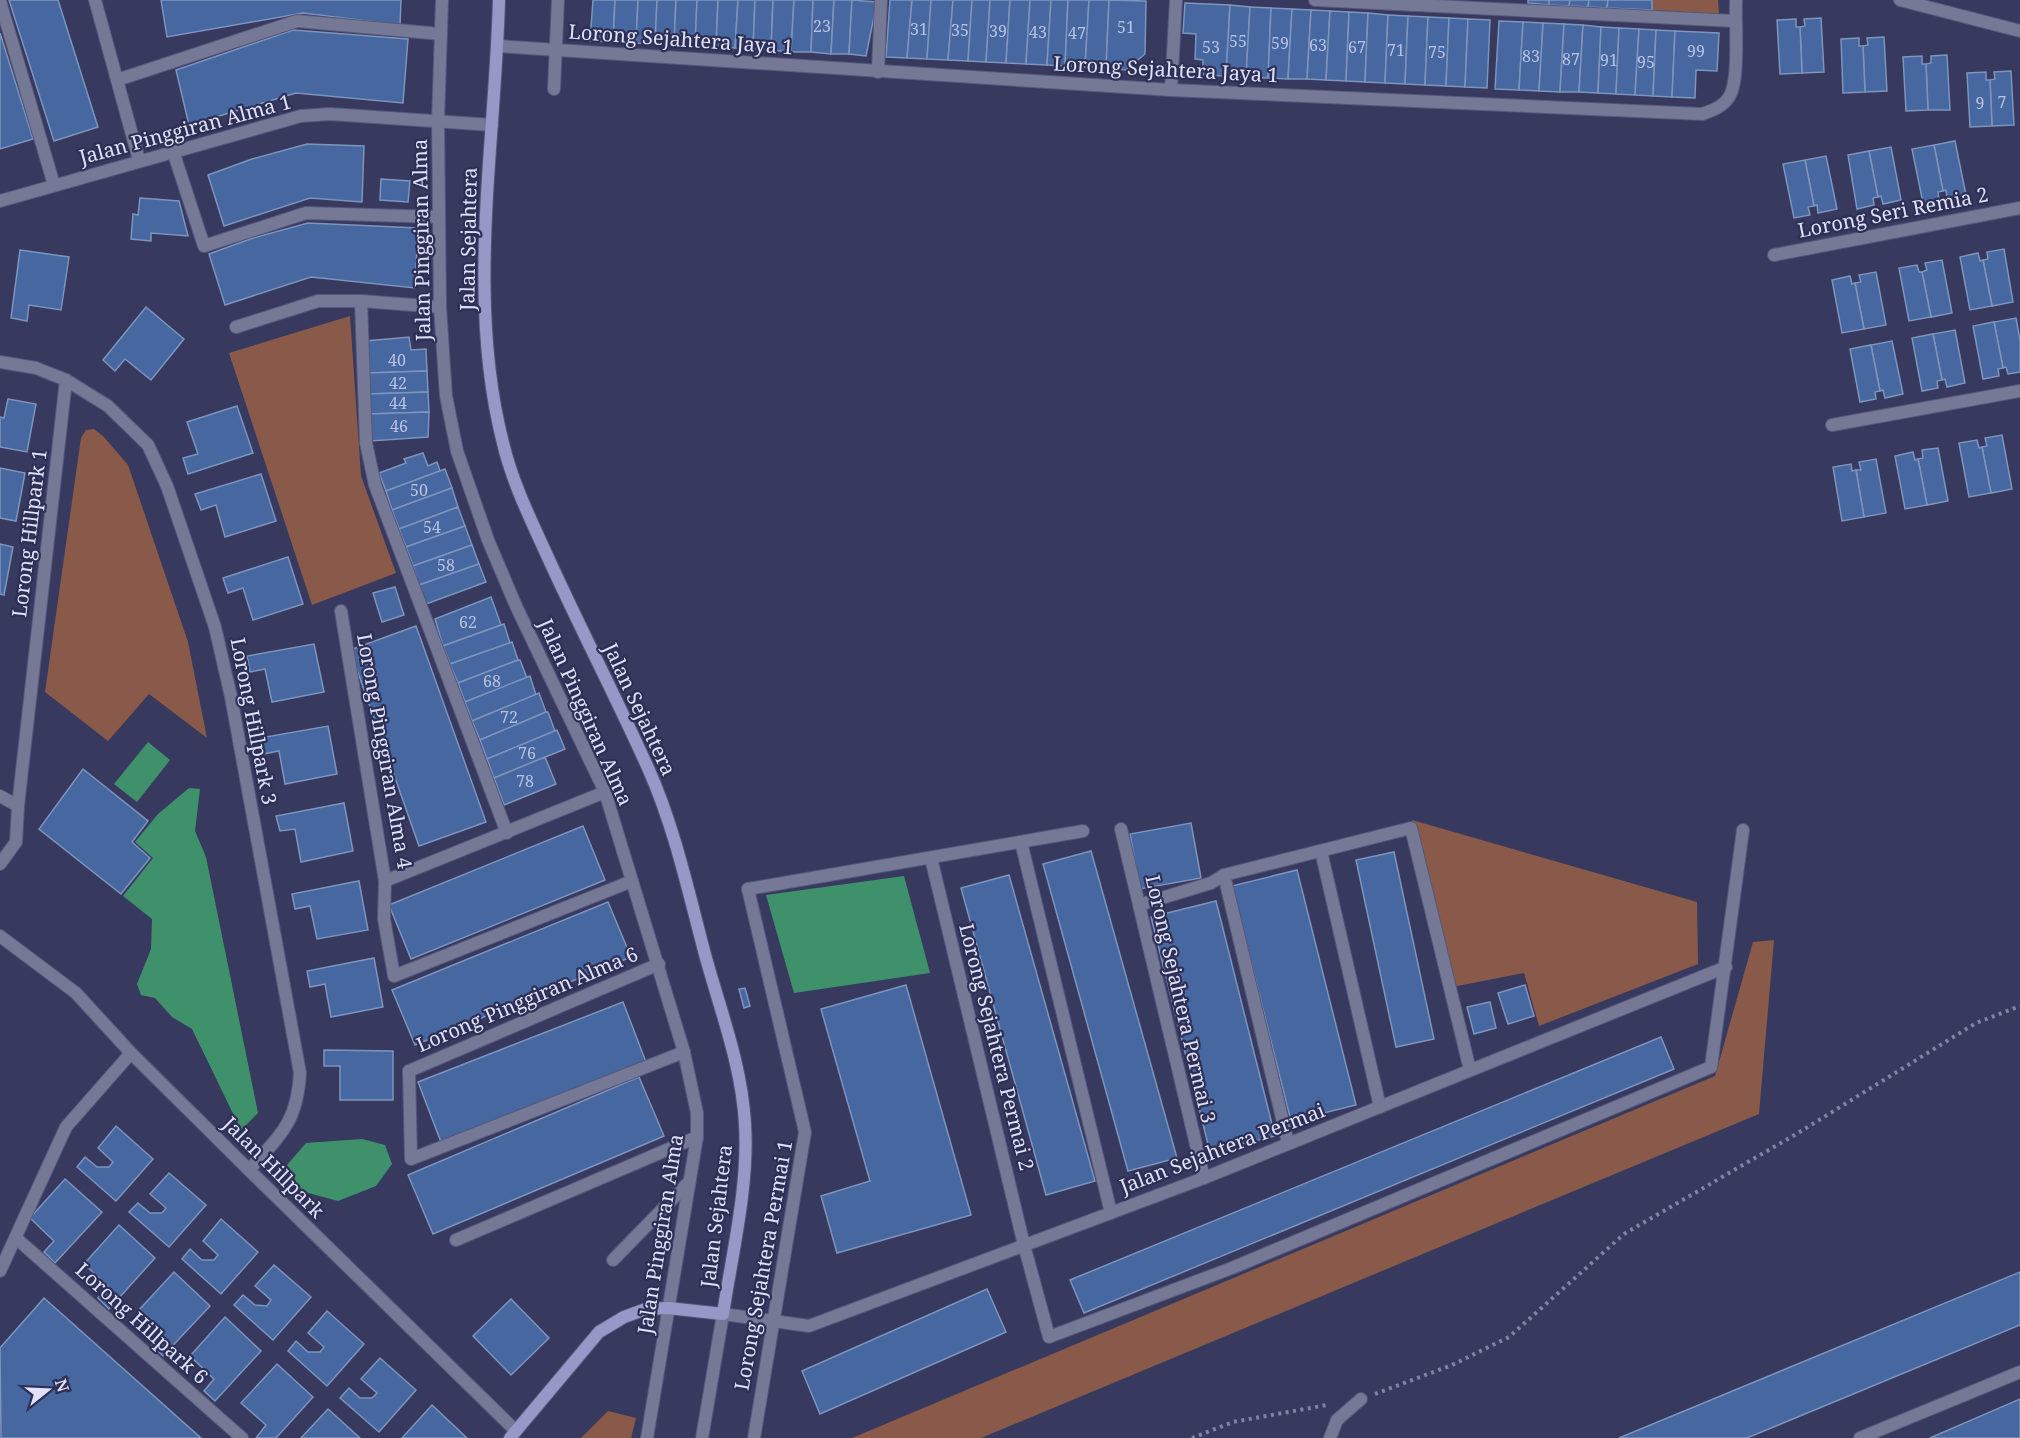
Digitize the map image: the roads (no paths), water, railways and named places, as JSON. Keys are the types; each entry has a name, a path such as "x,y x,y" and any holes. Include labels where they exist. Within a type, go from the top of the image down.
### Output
{"main road":[{"name":"Jalan Sejahtera","path":"499,0 485,297 492,392 503,446 523,502 571,609 650,772 674,840 741,1081 746,1126 744,1168 723,1314"},
{"path":"513,1434 599,1332 624,1317 646,1309 668,1308 723,1314"}],"street":[{"path":"94,0 140,160"},
{"name":"Jalan Pinggiran Alma","path":"442,0 438,121 440,307 446,396 457,452 488,540 516,606 605,792 659,964 684,1052 697,1113 697,1137 647,1438"},
{"path":"554,89 558,0"},
{"path":"878,72 881,0"},
{"path":"1171,90 1176,0"},
{"path":"1316,0 1498,5 1735,21"},
{"name":"Lorong Sejahtera Jaya 1","path":"498,46 1171,90 1702,114 1715,110 1728,100 1734,87 1736,0"},
{"path":"1900,0 2020,31"},
{"path":"0,1 54,186"},
{"path":"117,80 297,21 441,34"},
{"name":"Jalan Pinggiran Alma 1","path":"0,201 301,116 330,114 492,125"},
{"path":"173,151 204,246 306,213 439,217"},
{"name":"Lorong Seri Remia 2","path":"1774,255 2020,207"},
{"path":"236,327 318,301 361,301 440,307"},
{"path":"361,301 366,443 375,485 507,833"},
{"name":"Lorong Hillpark 3","path":"0,362 36,368 66,380 108,406 148,445 167,486 215,627 231,697 300,1072 298,1100 288,1126 249,1170"},
{"name":"Lorong Hillpark 1","path":"0,864 16,842 18,806 66,380"},
{"path":"1832,425 2020,390"},
{"name":"Lorong Pinggiran Alma 4","path":"340,610 385,881 605,792"},
{"path":"0,796 18,806"},
{"path":"1138,904 1210,883 1224,874 1411,828 1470,1070"},
{"name":"Lorong Sejahtera Permai 3","path":"1121,829 1204,1178"},
{"path":"1726,967 1743,830"},
{"path":"931,858 1083,831"},
{"path":"1021,842 1111,1213"},
{"path":"1321,850 1380,1107"},
{"name":"Lorong Sejahtera Permai 2","path":"931,858 1024,1245 1049,1337 1232,1268 1711,1067 1726,967"},
{"name":"Lorong Sejahtera Permai 1","path":"754,1438 805,1132 748,889 931,858"},
{"path":"1224,874 1288,1143"},
{"path":"385,881 384,919 394,976 632,881"},
{"name":"Jalan Hillpark","path":"0,936 76,993 131,1053 513,1434"},
{"name":"Lorong Pinggiran Alma 6","path":"659,964 409,1071 411,1159 684,1052"},
{"name":"Jalan Sejahtera Permai","path":"723,1314 809,1326 1204,1178 1726,967"},
{"path":"0,1271 66,1127 131,1053"},
{"path":"456,1240 697,1137"},
{"path":"613,1260 689,1182"},
{"name":"Lorong Hillpark 6","path":"16,1238 242,1438"},
{"name":"Jalan Sejahtera","path":"702,1438 723,1314"},
{"path":"1860,1438 2020,1372"},
{"path":"1330,1438 1337,1420 1361,1399"}]}
